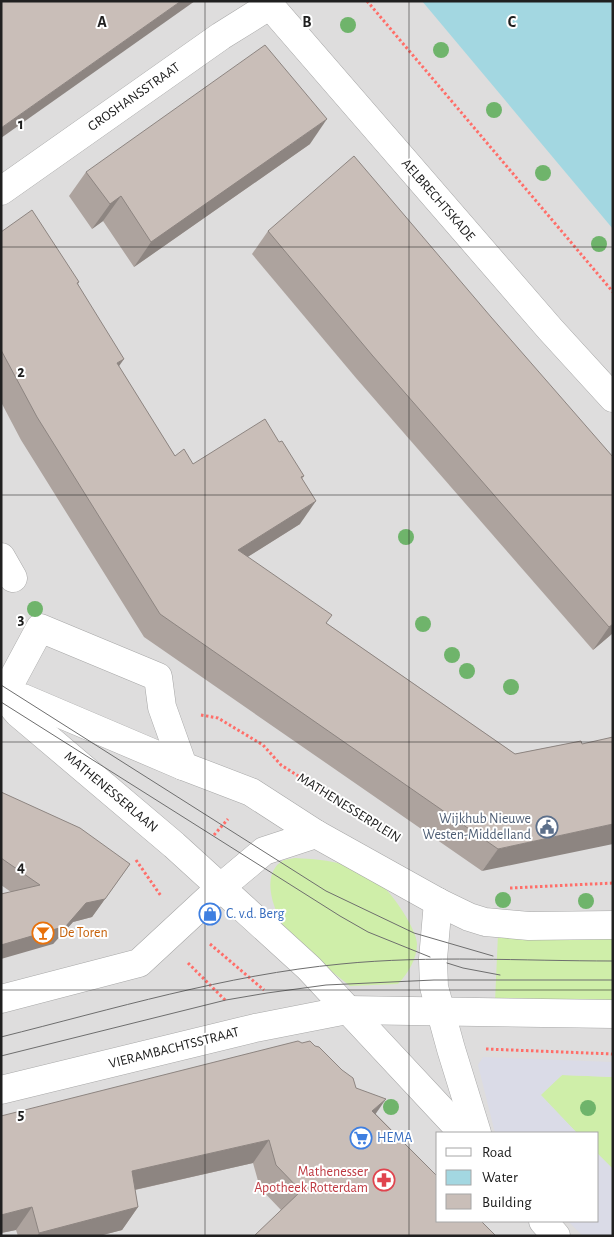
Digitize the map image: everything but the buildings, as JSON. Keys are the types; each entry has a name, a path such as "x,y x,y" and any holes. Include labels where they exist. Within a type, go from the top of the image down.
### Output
{"street":[{"name":"GROSHANSSTRAAT","path":"1,191 268,3"},
{"name":"AELBRECHTSKADE","path":"268,3 543,321 613,398"},
{"path":"183,766 162,707 158,678 40,628 2,694 23,698 183,766 251,792 316,834 438,902 469,917 485,922 529,926 613,925"},
{"name":"MATHENESSERLAAN","path":"2,694 18,713 191,860 221,888"},
{"path":"1,999 139,963 268,848 316,834"},
{"path":"221,888 309,968 462,1132"},
{"path":"438,902 433,958 434,987 477,1132"},
{"path":"347,1010 613,1014"},
{"name":"VIERAMBACHTSSTRAAT","path":"1,1090 255,1028 347,1010"},
{"path":"544,1222 556,1236"}],"path":[{"path":"368,1 613,292"},
{"name":"MATHENESSERPLEIN","path":"161,895 251,792 281,765 379,827"},
{"path":"505,888 613,883"},
{"path":"165,938 255,1028"}],"shaded area":[{"path":"1,1 464,1 613,180 613,1236 1,1236"},
{"path":"483,1057 613,1062 613,1077 562,1075 541,1095 576,1132 495,1132 478,1065"},
{"path":"599,1155 613,1169 613,1236 583,1236 569,1222 599,1222"}],"green space":[{"path":"295,858 314,859 345,865 378,883 392,896 409,922 417,944 417,950 411,966 398,984 350,986 309,954 289,934 277,913 273,901 271,877 275,867 284,860"},
{"path":"498,934 613,938 613,1003 495,1002"},
{"path":"562,1075 613,1077 613,1169 599,1155 599,1132 576,1132 540,1095"}],"water":[{"path":"422,1 613,1 613,229"}],"tram line":[{"path":"1,685 326,891 414,933 493,956"},
{"path":"1,702 340,916 368,932 430,957"},
{"path":"1,1037 170,994 298,969 375,961 409,960 613,961"},
{"path":"447,963 500,975"},
{"path":"1,1056 226,1000 326,985 434,980 613,980"}],"place":[{"name":"Wijkhub Nieuwe Westen-Middelland","path":"547,827"},
{"name":"C. v.d. Berg","path":"210,914"},
{"name":"De Toren","path":"43,933"},
{"name":"HEMA","path":"361,1138"},
{"name":"Mathenesser Apotheek Rotterdam","path":"384,1180"}]}
